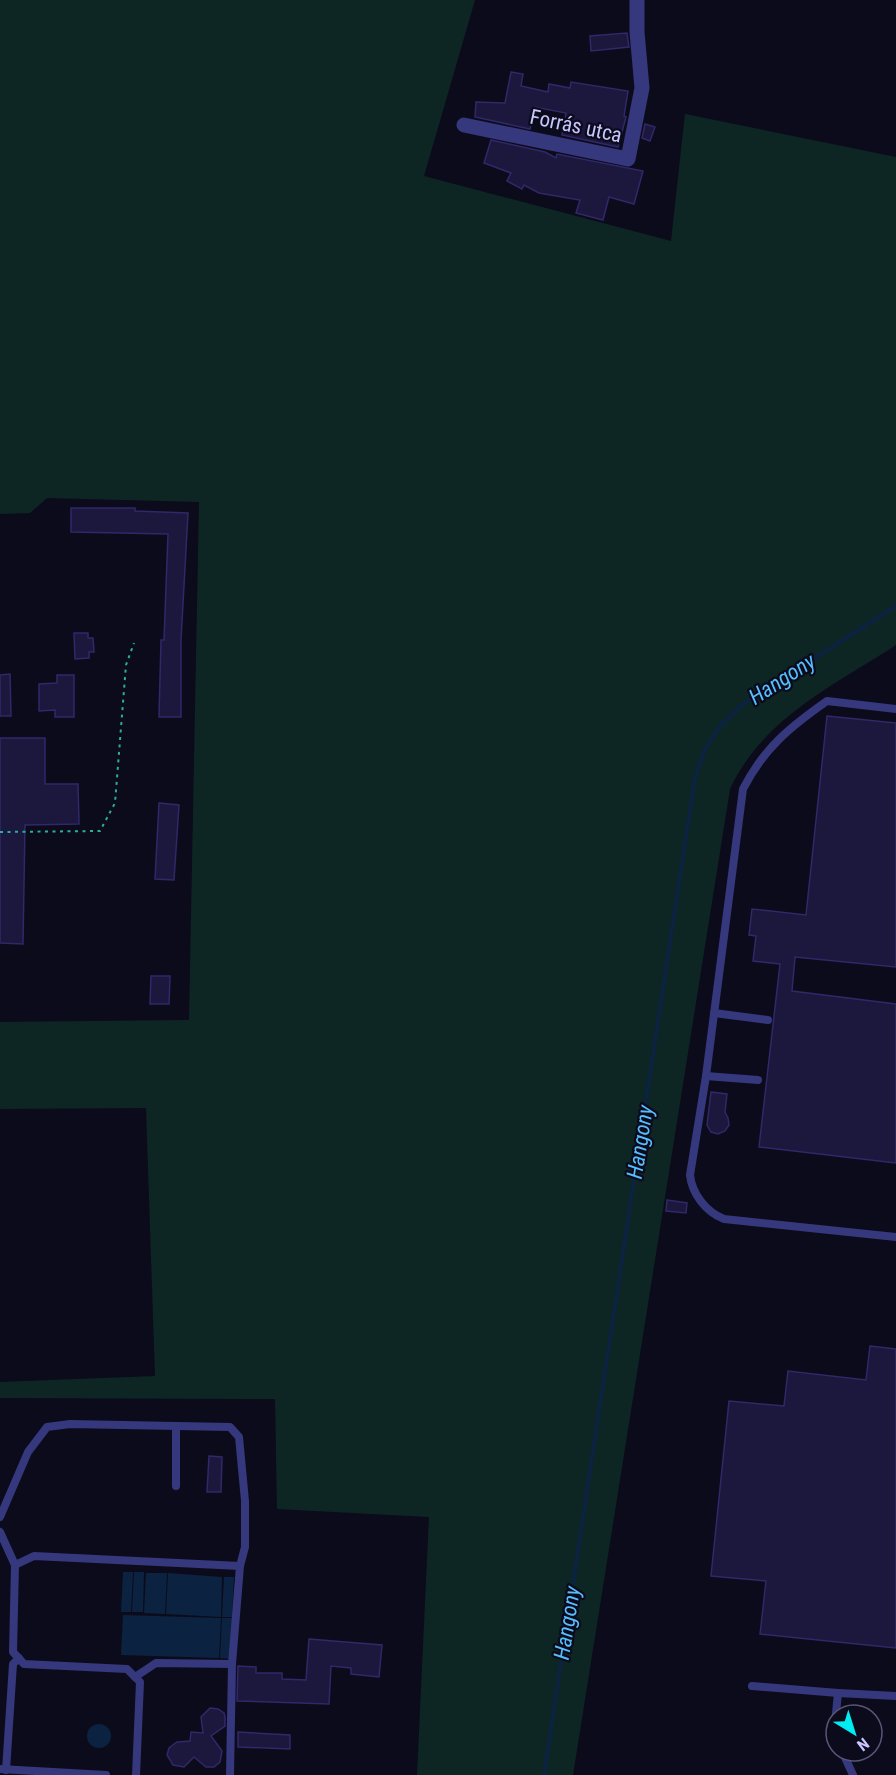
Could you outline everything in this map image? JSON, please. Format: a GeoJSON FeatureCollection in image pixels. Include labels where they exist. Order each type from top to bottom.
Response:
{"type":"FeatureCollection","features":[{"type":"Feature","properties":{"kind":"street","name":"Forrás utca"},"geometry":{"type":"LineString","coordinates":[[464,125],[634,160],[642,88],[636,32],[637,0]]}},
{"type":"Feature","properties":{"kind":"lane"},"geometry":{"type":"LineString","coordinates":[[896,709],[826,701],[778,739],[755,765],[743,789],[706,1076],[690,1175],[696,1194],[714,1214],[724,1219],[896,1238]]}},
{"type":"Feature","properties":{"kind":"lane"},"geometry":{"type":"LineString","coordinates":[[714,1014],[768,1020]]}},
{"type":"Feature","properties":{"kind":"lane"},"geometry":{"type":"LineString","coordinates":[[706,1076],[758,1080]]}},
{"type":"Feature","properties":{"kind":"lane"},"geometry":{"type":"LineString","coordinates":[[0,1517],[28,1452],[46,1428],[70,1424],[230,1427],[239,1437],[245,1501],[245,1547],[240,1566],[232,1664],[230,1775]]}},
{"type":"Feature","properties":{"kind":"lane"},"geometry":{"type":"LineString","coordinates":[[176,1426],[176,1486]]}},
{"type":"Feature","properties":{"kind":"lane"},"geometry":{"type":"LineString","coordinates":[[0,1532],[15,1565],[13,1652],[24,1664],[127,1669],[140,1682],[136,1775]]}},
{"type":"Feature","properties":{"kind":"lane"},"geometry":{"type":"LineString","coordinates":[[15,1565],[34,1556],[240,1566]]}},
{"type":"Feature","properties":{"kind":"lane"},"geometry":{"type":"LineString","coordinates":[[19,1658],[13,1664],[3,1770],[106,1775]]}},
{"type":"Feature","properties":{"kind":"lane"},"geometry":{"type":"LineString","coordinates":[[135,1677],[156,1663],[232,1664]]}},
{"type":"Feature","properties":{"kind":"lane"},"geometry":{"type":"LineString","coordinates":[[752,1686],[896,1696]]}},
{"type":"Feature","properties":{"kind":"lane"},"geometry":{"type":"LineString","coordinates":[[837,1703],[838,1693]]}},
{"type":"Feature","properties":{"kind":"path"},"geometry":{"type":"LineString","coordinates":[[0,832],[100,831],[115,803],[126,665],[134,644]]}},
{"type":"Feature","properties":{"kind":"green space"},"geometry":{"type":"Polygon","coordinates":[[[0,0],[475,0],[424,176],[671,241],[685,114],[896,157],[896,645],[824,690],[780,723],[744,764],[730,789],[573,1775],[417,1775],[429,1517],[277,1509],[275,1399],[0,1398],[0,1382],[155,1376],[146,1108],[0,1109],[0,1022],[189,1020],[199,502],[47,498],[30,513],[0,514],[0,0]]]}},
{"type":"Feature","properties":{"kind":"water"},"geometry":{"type":"Polygon","coordinates":[[[123,1572],[133,1572],[131,1612],[121,1612],[123,1572]]]}},
{"type":"Feature","properties":{"kind":"water"},"geometry":{"type":"Polygon","coordinates":[[[134,1572],[144,1572],[143,1612],[132,1612],[134,1572]]]}},
{"type":"Feature","properties":{"kind":"water"},"geometry":{"type":"Polygon","coordinates":[[[146,1573],[167,1573],[165,1614],[144,1613],[146,1573]]]}},
{"type":"Feature","properties":{"kind":"water"},"geometry":{"type":"Polygon","coordinates":[[[168,1573],[222,1577],[221,1617],[166,1614],[168,1573]]]}},
{"type":"Feature","properties":{"kind":"water"},"geometry":{"type":"Polygon","coordinates":[[[224,1577],[234,1577],[232,1617],[222,1617],[224,1577]]]}},
{"type":"Feature","properties":{"kind":"water"},"geometry":{"type":"Polygon","coordinates":[[[123,1615],[221,1618],[219,1658],[121,1655],[123,1615]]]}},
{"type":"Feature","properties":{"kind":"water"},"geometry":{"type":"Polygon","coordinates":[[[222,1618],[232,1618],[231,1659],[220,1658],[222,1618]]]}},
{"type":"Feature","properties":{"kind":"water"},"geometry":{"type":"Polygon","coordinates":[[[99,1724],[104,1725],[110,1731],[110,1741],[104,1747],[99,1748],[94,1747],[88,1741],[87,1736],[88,1731],[94,1725],[99,1724]]]}},
{"type":"Feature","properties":{"kind":"building"},"geometry":{"type":"Polygon","coordinates":[[[627,33],[629,47],[591,51],[590,36],[627,33]]]}},
{"type":"Feature","properties":{"kind":"building"},"geometry":{"type":"Polygon","coordinates":[[[511,72],[523,74],[521,86],[548,92],[549,84],[570,88],[571,82],[628,91],[624,116],[626,117],[618,147],[562,135],[566,113],[535,107],[530,129],[475,117],[476,102],[505,103],[511,72]]]}},
{"type":"Feature","properties":{"kind":"building"},"geometry":{"type":"Polygon","coordinates":[[[645,124],[655,127],[650,141],[642,138],[645,124]]]}},
{"type":"Feature","properties":{"kind":"building"},"geometry":{"type":"Polygon","coordinates":[[[491,140],[545,152],[556,158],[557,154],[643,171],[634,204],[609,197],[603,220],[576,213],[580,200],[539,193],[524,185],[522,189],[507,181],[511,173],[484,163],[491,140]]]}},
{"type":"Feature","properties":{"kind":"building"},"geometry":{"type":"Polygon","coordinates":[[[71,508],[135,508],[135,511],[188,513],[181,640],[181,717],[159,717],[168,534],[71,532],[71,508]]]}},
{"type":"Feature","properties":{"kind":"building"},"geometry":{"type":"Polygon","coordinates":[[[74,633],[88,633],[88,638],[93,638],[94,652],[89,652],[89,658],[75,659],[74,633]]]}},
{"type":"Feature","properties":{"kind":"building"},"geometry":{"type":"Polygon","coordinates":[[[10,674],[11,716],[0,716],[0,675],[10,674]]]}},
{"type":"Feature","properties":{"kind":"building"},"geometry":{"type":"Polygon","coordinates":[[[57,675],[74,675],[74,717],[55,717],[55,710],[39,711],[39,684],[57,683],[57,675]]]}},
{"type":"Feature","properties":{"kind":"building"},"geometry":{"type":"Polygon","coordinates":[[[827,716],[896,723],[896,967],[795,957],[792,991],[896,1004],[896,1163],[759,1147],[780,964],[753,961],[756,936],[749,935],[752,909],[806,915],[827,716]]]}},
{"type":"Feature","properties":{"kind":"building"},"geometry":{"type":"Polygon","coordinates":[[[0,738],[45,738],[45,784],[78,784],[79,824],[25,825],[23,944],[0,943],[0,738]]]}},
{"type":"Feature","properties":{"kind":"building"},"geometry":{"type":"Polygon","coordinates":[[[159,803],[179,805],[174,880],[155,879],[159,803]]]}},
{"type":"Feature","properties":{"kind":"building"},"geometry":{"type":"Polygon","coordinates":[[[151,976],[170,976],[169,1004],[150,1004],[151,976]]]}},
{"type":"Feature","properties":{"kind":"building"},"geometry":{"type":"Polygon","coordinates":[[[711,1092],[727,1094],[725,1112],[729,1125],[725,1131],[718,1134],[711,1132],[707,1125],[711,1092]]]}},
{"type":"Feature","properties":{"kind":"building"},"geometry":{"type":"Polygon","coordinates":[[[667,1200],[687,1203],[686,1213],[666,1211],[667,1200]]]}},
{"type":"Feature","properties":{"kind":"building"},"geometry":{"type":"Polygon","coordinates":[[[870,1346],[896,1349],[896,1648],[760,1634],[766,1581],[711,1576],[729,1401],[784,1406],[788,1371],[866,1380],[870,1346]]]}},
{"type":"Feature","properties":{"kind":"building"},"geometry":{"type":"Polygon","coordinates":[[[209,1456],[222,1457],[221,1492],[207,1492],[209,1456]]]}},
{"type":"Feature","properties":{"kind":"building"},"geometry":{"type":"Polygon","coordinates":[[[309,1639],[382,1645],[379,1677],[351,1674],[351,1668],[331,1666],[329,1704],[237,1701],[238,1666],[256,1667],[256,1673],[282,1673],[282,1679],[306,1680],[309,1639]]]}},
{"type":"Feature","properties":{"kind":"building"},"geometry":{"type":"Polygon","coordinates":[[[210,1708],[218,1709],[224,1713],[225,1717],[225,1726],[211,1736],[222,1751],[220,1762],[214,1767],[206,1767],[194,1757],[184,1767],[173,1765],[167,1755],[169,1748],[177,1742],[190,1741],[191,1732],[203,1733],[201,1717],[210,1708]]]}},
{"type":"Feature","properties":{"kind":"building"},"geometry":{"type":"Polygon","coordinates":[[[238,1732],[290,1735],[290,1749],[238,1747],[238,1732]]]}},
{"type":"Feature","properties":{"kind":"waterway","name":"Hangony"},"geometry":{"type":"LineString","coordinates":[[544,1775],[695,777],[705,749],[720,726],[743,704],[896,606]]}}]}
